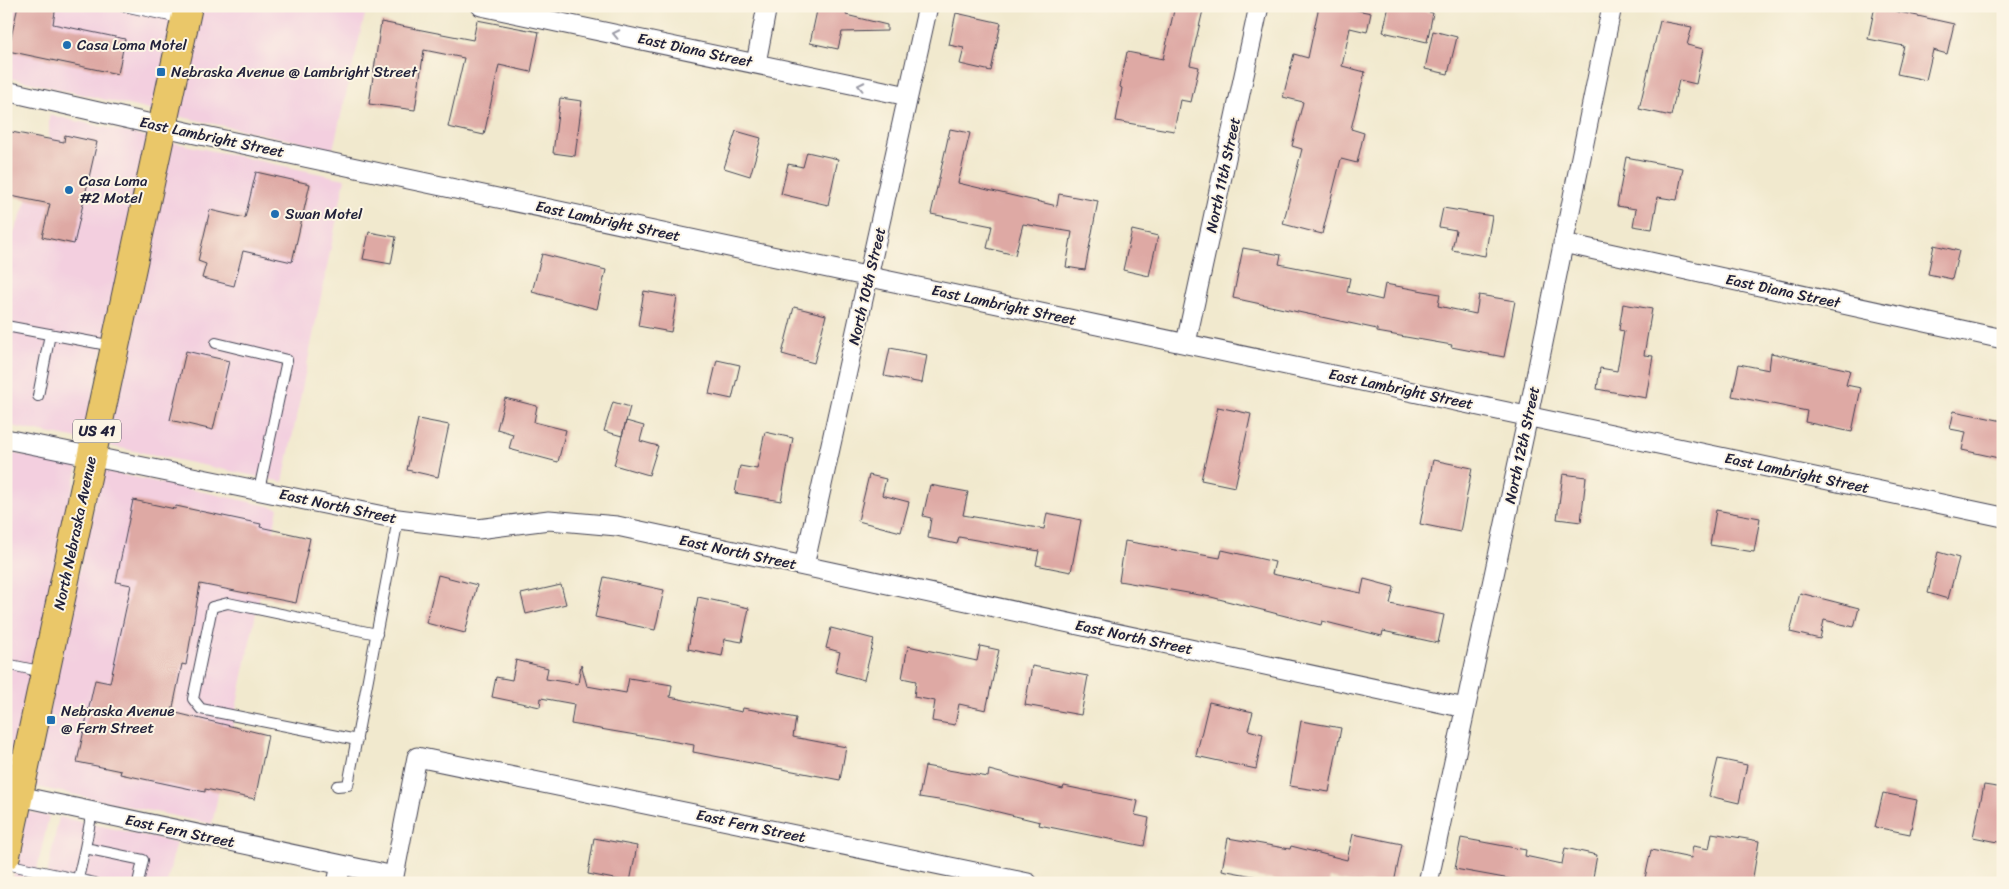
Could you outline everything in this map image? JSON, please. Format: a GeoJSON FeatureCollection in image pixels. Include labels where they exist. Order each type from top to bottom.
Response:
{"type":"FeatureCollection","features":[{"type":"Feature","properties":{"kind":"main road","name":"North Nebraska Avenue"},"geometry":{"type":"LineString","coordinates":[[6,855],[19,796],[16,759],[45,672],[187,13]]}},
{"type":"Feature","properties":{"kind":"street","name":"East Diana Street"},"geometry":{"type":"LineString","coordinates":[[481,6],[908,96]]}},
{"type":"Feature","properties":{"kind":"street"},"geometry":{"type":"LineString","coordinates":[[756,63],[767,6]]}},
{"type":"Feature","properties":{"kind":"street","name":"North 10th Street"},"geometry":{"type":"LineString","coordinates":[[804,566],[928,6]]}},
{"type":"Feature","properties":{"kind":"street","name":"North 11th Street"},"geometry":{"type":"LineString","coordinates":[[1186,343],[1259,6]]}},
{"type":"Feature","properties":{"kind":"street","name":"North 12th Street"},"geometry":{"type":"LineString","coordinates":[[1428,883],[1528,416],[1612,6]]}},
{"type":"Feature","properties":{"kind":"street","name":"East Lambright Street"},"geometry":{"type":"LineString","coordinates":[[6,91],[869,277],[2003,517]]}},
{"type":"Feature","properties":{"kind":"street","name":"East Diana Street"},"geometry":{"type":"LineString","coordinates":[[1563,243],[2003,339]]}},
{"type":"Feature","properties":{"kind":"street","name":"East North Street"},"geometry":{"type":"LineString","coordinates":[[6,439],[398,519],[478,529],[548,520],[617,526],[1465,708]]}},
{"type":"Feature","properties":{"kind":"street","name":"East Fern Street"},"geometry":{"type":"LineString","coordinates":[[19,796],[92,812],[339,874],[394,876],[417,757],[1028,883]]}},
{"type":"Feature","properties":{"kind":"lane"},"geometry":{"type":"LineString","coordinates":[[124,6],[187,13]]}},
{"type":"Feature","properties":{"kind":"lane"},"geometry":{"type":"LineString","coordinates":[[6,326],[115,346]]}},
{"type":"Feature","properties":{"kind":"lane"},"geometry":{"type":"LineString","coordinates":[[38,396],[50,334]]}},
{"type":"Feature","properties":{"kind":"lane"},"geometry":{"type":"LineString","coordinates":[[216,343],[287,360],[259,490]]}},
{"type":"Feature","properties":{"kind":"lane"},"geometry":{"type":"LineString","coordinates":[[337,786],[348,785],[398,519]]}},
{"type":"Feature","properties":{"kind":"lane"},"geometry":{"type":"LineString","coordinates":[[357,740],[201,709],[193,699],[212,607],[228,603],[377,634]]}},
{"type":"Feature","properties":{"kind":"lane"},"geometry":{"type":"LineString","coordinates":[[6,664],[45,672]]}},
{"type":"Feature","properties":{"kind":"lane"},"geometry":{"type":"LineString","coordinates":[[77,881],[92,812]]}},
{"type":"Feature","properties":{"kind":"lane"},"geometry":{"type":"LineString","coordinates":[[85,848],[142,860],[138,883]]}},
{"type":"Feature","properties":{"kind":"lane"},"geometry":{"type":"LineString","coordinates":[[6,864],[77,881],[95,883]]}},
{"type":"Feature","properties":{"kind":"shaded area"},"geometry":{"type":"Polygon","coordinates":[[[7,6],[176,6],[154,111],[6,77],[7,6]]]}},
{"type":"Feature","properties":{"kind":"shaded area"},"geometry":{"type":"Polygon","coordinates":[[[200,6],[367,6],[333,149],[177,116],[200,6]]]}},
{"type":"Feature","properties":{"kind":"shaded area"},"geometry":{"type":"Polygon","coordinates":[[[49,115],[148,137],[83,440],[6,425],[6,247],[18,223],[49,138],[49,115]]]}},
{"type":"Feature","properties":{"kind":"shaded area"},"geometry":{"type":"Polygon","coordinates":[[[171,142],[345,179],[283,482],[106,445],[171,142]]]}},
{"type":"Feature","properties":{"kind":"shaded area"},"geometry":{"type":"Polygon","coordinates":[[[6,452],[78,466],[6,799],[6,452]]]}},
{"type":"Feature","properties":{"kind":"shaded area"},"geometry":{"type":"Polygon","coordinates":[[[101,470],[278,508],[212,824],[33,786],[101,470]]]}},
{"type":"Feature","properties":{"kind":"shaded area"},"geometry":{"type":"Polygon","coordinates":[[[27,811],[49,816],[34,883],[12,883],[27,811]]]}},
{"type":"Feature","properties":{"kind":"shaded area"},"geometry":{"type":"Polygon","coordinates":[[[59,817],[176,842],[167,883],[45,883],[59,817]]]}},
{"type":"Feature","properties":{"kind":"building","name":"Casa Loma Motel"},"geometry":{"type":"Polygon","coordinates":[[[18,6],[56,6],[53,24],[125,39],[118,74],[8,51],[18,6]]]}},
{"type":"Feature","properties":{"kind":"building"},"geometry":{"type":"Polygon","coordinates":[[[818,6],[848,6],[846,15],[887,25],[887,31],[842,32],[838,49],[810,43],[818,6]]]}},
{"type":"Feature","properties":{"kind":"building"},"geometry":{"type":"Polygon","coordinates":[[[1175,6],[1204,6],[1190,65],[1199,67],[1191,102],[1180,100],[1174,131],[1116,121],[1127,52],[1163,59],[1175,6]]]}},
{"type":"Feature","properties":{"kind":"building"},"geometry":{"type":"Polygon","coordinates":[[[1319,6],[1338,6],[1371,13],[1367,32],[1350,28],[1342,66],[1365,72],[1351,129],[1364,133],[1357,163],[1341,159],[1322,234],[1283,224],[1302,149],[1292,146],[1303,102],[1283,97],[1294,54],[1308,58],[1319,6]]]}},
{"type":"Feature","properties":{"kind":"building"},"geometry":{"type":"Polygon","coordinates":[[[1389,6],[1402,6],[1433,13],[1427,42],[1383,32],[1389,6]]]}},
{"type":"Feature","properties":{"kind":"building"},"geometry":{"type":"Polygon","coordinates":[[[1875,6],[1896,6],[1895,11],[1954,24],[1947,54],[1933,50],[1926,80],[1897,74],[1904,46],[1868,39],[1875,6]]]}},
{"type":"Feature","properties":{"kind":"building"},"geometry":{"type":"Polygon","coordinates":[[[956,13],[1001,23],[991,71],[960,64],[964,48],[949,45],[956,13]]]}},
{"type":"Feature","properties":{"kind":"building"},"geometry":{"type":"Polygon","coordinates":[[[477,20],[539,32],[531,72],[499,65],[484,135],[448,127],[464,58],[424,50],[415,110],[369,104],[381,22],[473,40],[477,20]]]}},
{"type":"Feature","properties":{"kind":"building"},"geometry":{"type":"Polygon","coordinates":[[[1660,21],[1692,27],[1687,45],[1703,49],[1696,84],[1679,80],[1671,116],[1639,109],[1660,21]]]}},
{"type":"Feature","properties":{"kind":"building"},"geometry":{"type":"Polygon","coordinates":[[[1433,31],[1457,37],[1448,74],[1425,69],[1433,31]]]}},
{"type":"Feature","properties":{"kind":"building"},"geometry":{"type":"Polygon","coordinates":[[[560,98],[582,101],[575,156],[553,153],[560,98]]]}},
{"type":"Feature","properties":{"kind":"building"},"geometry":{"type":"Polygon","coordinates":[[[950,129],[970,133],[958,183],[1057,206],[1059,194],[1098,201],[1085,270],[1066,267],[1072,232],[1023,224],[1015,255],[987,248],[992,226],[931,214],[950,129]]]}},
{"type":"Feature","properties":{"kind":"building"},"geometry":{"type":"Polygon","coordinates":[[[6,131],[64,142],[65,135],[97,142],[74,244],[42,237],[50,204],[6,195],[6,131]]]}},
{"type":"Feature","properties":{"kind":"building"},"geometry":{"type":"Polygon","coordinates":[[[736,131],[761,138],[750,176],[724,168],[736,131]]]}},
{"type":"Feature","properties":{"kind":"building"},"geometry":{"type":"Polygon","coordinates":[[[807,152],[838,159],[828,205],[781,194],[788,164],[803,167],[807,152]]]}},
{"type":"Feature","properties":{"kind":"building"},"geometry":{"type":"Polygon","coordinates":[[[1626,157],[1683,168],[1677,200],[1658,197],[1652,229],[1633,226],[1636,209],[1617,206],[1626,157]]]}},
{"type":"Feature","properties":{"kind":"building","name":"Swan Motel"},"geometry":{"type":"Polygon","coordinates":[[[256,172],[310,184],[292,262],[243,251],[234,286],[202,278],[206,264],[198,261],[210,210],[245,218],[256,172]]]}},
{"type":"Feature","properties":{"kind":"building"},"geometry":{"type":"Polygon","coordinates":[[[1443,208],[1492,216],[1485,256],[1452,250],[1456,230],[1439,227],[1443,208]]]}},
{"type":"Feature","properties":{"kind":"building"},"geometry":{"type":"Polygon","coordinates":[[[1132,230],[1158,236],[1149,276],[1123,270],[1132,230]]]}},
{"type":"Feature","properties":{"kind":"building"},"geometry":{"type":"Polygon","coordinates":[[[369,232],[396,237],[391,264],[363,259],[369,232]]]}},
{"type":"Feature","properties":{"kind":"building"},"geometry":{"type":"Polygon","coordinates":[[[1934,245],[1959,251],[1952,279],[1928,274],[1934,245]]]}},
{"type":"Feature","properties":{"kind":"building"},"geometry":{"type":"Polygon","coordinates":[[[1243,248],[1281,255],[1279,264],[1350,278],[1347,292],[1382,300],[1385,284],[1440,294],[1438,306],[1476,314],[1479,295],[1515,301],[1504,357],[1451,347],[1452,345],[1377,332],[1377,329],[1233,298],[1243,248]]]}},
{"type":"Feature","properties":{"kind":"building"},"geometry":{"type":"Polygon","coordinates":[[[542,254],[606,270],[597,309],[532,292],[542,254]]]}},
{"type":"Feature","properties":{"kind":"building"},"geometry":{"type":"Polygon","coordinates":[[[644,291],[677,297],[671,332],[638,326],[644,291]]]}},
{"type":"Feature","properties":{"kind":"building"},"geometry":{"type":"Polygon","coordinates":[[[1623,304],[1652,309],[1644,355],[1653,356],[1646,398],[1597,389],[1600,368],[1617,371],[1624,331],[1619,330],[1623,304]]]}},
{"type":"Feature","properties":{"kind":"building"},"geometry":{"type":"Polygon","coordinates":[[[794,307],[826,315],[814,363],[782,354],[794,307]]]}},
{"type":"Feature","properties":{"kind":"building"},"geometry":{"type":"Polygon","coordinates":[[[890,348],[927,355],[922,383],[884,376],[890,348]]]}},
{"type":"Feature","properties":{"kind":"building"},"geometry":{"type":"Polygon","coordinates":[[[186,351],[229,361],[213,430],[170,420],[186,351]]]}},
{"type":"Feature","properties":{"kind":"building"},"geometry":{"type":"Polygon","coordinates":[[[1771,353],[1850,370],[1846,385],[1861,388],[1852,432],[1805,422],[1807,411],[1732,396],[1739,364],[1769,370],[1771,353]]]}},
{"type":"Feature","properties":{"kind":"building"},"geometry":{"type":"Polygon","coordinates":[[[717,360],[740,365],[732,399],[709,394],[717,360]]]}},
{"type":"Feature","properties":{"kind":"building"},"geometry":{"type":"Polygon","coordinates":[[[505,398],[537,406],[534,422],[566,430],[558,462],[509,449],[513,434],[497,429],[505,398]]]}},
{"type":"Feature","properties":{"kind":"building"},"geometry":{"type":"Polygon","coordinates":[[[613,402],[630,407],[622,436],[604,431],[613,402]]]}},
{"type":"Feature","properties":{"kind":"building"},"geometry":{"type":"Polygon","coordinates":[[[1218,407],[1251,414],[1235,487],[1201,480],[1218,407]]]}},
{"type":"Feature","properties":{"kind":"building"},"geometry":{"type":"Polygon","coordinates":[[[1954,411],[2003,421],[2003,459],[1962,450],[1966,432],[1950,429],[1954,411]]]}},
{"type":"Feature","properties":{"kind":"building"},"geometry":{"type":"Polygon","coordinates":[[[418,419],[449,425],[438,477],[407,470],[418,419]]]}},
{"type":"Feature","properties":{"kind":"building"},"geometry":{"type":"Polygon","coordinates":[[[626,421],[644,426],[640,441],[658,446],[649,475],[614,465],[626,421]]]}},
{"type":"Feature","properties":{"kind":"building"},"geometry":{"type":"Polygon","coordinates":[[[765,432],[793,438],[781,501],[735,493],[740,466],[757,469],[765,432]]]}},
{"type":"Feature","properties":{"kind":"building"},"geometry":{"type":"Polygon","coordinates":[[[1433,460],[1472,468],[1460,532],[1420,524],[1433,460]]]}},
{"type":"Feature","properties":{"kind":"building"},"geometry":{"type":"Polygon","coordinates":[[[1563,474],[1586,477],[1581,522],[1557,519],[1563,474]]]}},
{"type":"Feature","properties":{"kind":"building"},"geometry":{"type":"Polygon","coordinates":[[[869,475],[886,479],[882,495],[909,502],[901,532],[858,521],[869,475]]]}},
{"type":"Feature","properties":{"kind":"building"},"geometry":{"type":"Polygon","coordinates":[[[930,485],[968,492],[963,515],[1044,529],[1047,513],[1081,520],[1071,572],[1036,565],[1039,551],[959,537],[957,544],[928,538],[931,518],[923,516],[930,485]]]}},
{"type":"Feature","properties":{"kind":"building"},"geometry":{"type":"Polygon","coordinates":[[[133,500],[175,509],[176,506],[261,524],[260,527],[310,538],[296,603],[200,584],[186,665],[182,664],[172,712],[268,735],[255,799],[205,789],[205,792],[120,774],[121,771],[77,762],[95,680],[110,683],[131,585],[116,582],[133,500]]]}},
{"type":"Feature","properties":{"kind":"building"},"geometry":{"type":"Polygon","coordinates":[[[1716,510],[1760,518],[1754,552],[1710,545],[1716,510]]]}},
{"type":"Feature","properties":{"kind":"building"},"geometry":{"type":"Polygon","coordinates":[[[1125,541],[1220,558],[1222,550],[1275,562],[1272,574],[1361,593],[1364,579],[1394,587],[1390,604],[1444,615],[1438,643],[1383,631],[1382,636],[1322,621],[1321,625],[1211,597],[1119,581],[1125,541]]]}},
{"type":"Feature","properties":{"kind":"building"},"geometry":{"type":"Polygon","coordinates":[[[1938,552],[1959,558],[1948,599],[1928,593],[1938,552]]]}},
{"type":"Feature","properties":{"kind":"building"},"geometry":{"type":"Polygon","coordinates":[[[438,575],[477,585],[465,633],[426,623],[438,575]]]}},
{"type":"Feature","properties":{"kind":"building"},"geometry":{"type":"Polygon","coordinates":[[[604,577],[664,590],[655,630],[595,617],[604,577]]]}},
{"type":"Feature","properties":{"kind":"building"},"geometry":{"type":"Polygon","coordinates":[[[561,585],[566,604],[526,614],[521,594],[561,585]]]}},
{"type":"Feature","properties":{"kind":"building"},"geometry":{"type":"Polygon","coordinates":[[[1800,593],[1859,608],[1854,627],[1824,620],[1820,639],[1790,632],[1800,593]]]}},
{"type":"Feature","properties":{"kind":"building"},"geometry":{"type":"Polygon","coordinates":[[[698,597],[749,608],[742,642],[725,639],[722,656],[688,649],[698,597]]]}},
{"type":"Feature","properties":{"kind":"building"},"geometry":{"type":"Polygon","coordinates":[[[831,628],[874,639],[864,680],[835,672],[840,652],[826,648],[831,628]]]}},
{"type":"Feature","properties":{"kind":"building"},"geometry":{"type":"Polygon","coordinates":[[[908,646],[977,661],[980,646],[999,650],[986,710],[959,704],[955,725],[932,721],[935,701],[914,697],[916,681],[902,678],[908,646]]]}},
{"type":"Feature","properties":{"kind":"building"},"geometry":{"type":"Polygon","coordinates":[[[516,660],[548,668],[546,679],[578,684],[581,664],[587,686],[626,693],[629,678],[672,685],[670,697],[742,712],[743,708],[796,718],[793,737],[846,747],[840,780],[693,752],[694,745],[571,724],[574,704],[541,698],[540,707],[492,697],[496,677],[512,680],[516,660]]]}},
{"type":"Feature","properties":{"kind":"building"},"geometry":{"type":"Polygon","coordinates":[[[1032,666],[1088,676],[1081,715],[1025,705],[1032,666]]]}},
{"type":"Feature","properties":{"kind":"building"},"geometry":{"type":"Polygon","coordinates":[[[1209,702],[1253,712],[1248,730],[1263,734],[1256,769],[1196,756],[1209,702]]]}},
{"type":"Feature","properties":{"kind":"building"},"geometry":{"type":"Polygon","coordinates":[[[1301,721],[1341,728],[1329,792],[1290,786],[1301,721]]]}},
{"type":"Feature","properties":{"kind":"building"},"geometry":{"type":"Polygon","coordinates":[[[1718,759],[1747,765],[1739,803],[1709,796],[1718,759]]]}},
{"type":"Feature","properties":{"kind":"building"},"geometry":{"type":"Polygon","coordinates":[[[925,766],[988,777],[989,770],[1063,789],[1064,786],[1138,801],[1135,815],[1149,818],[1144,846],[1039,825],[1040,822],[965,804],[919,797],[925,766]]]}},
{"type":"Feature","properties":{"kind":"building"},"geometry":{"type":"Polygon","coordinates":[[[1984,785],[2003,788],[2003,843],[1973,837],[1984,785]]]}},
{"type":"Feature","properties":{"kind":"building"},"geometry":{"type":"Polygon","coordinates":[[[1883,793],[1917,800],[1910,834],[1875,827],[1883,793]]]}},
{"type":"Feature","properties":{"kind":"building"},"geometry":{"type":"Polygon","coordinates":[[[1712,833],[1759,841],[1752,883],[1644,883],[1651,850],[1691,858],[1693,846],[1709,849],[1712,833]]]}},
{"type":"Feature","properties":{"kind":"building"},"geometry":{"type":"Polygon","coordinates":[[[1353,834],[1402,844],[1394,883],[1352,883],[1330,878],[1329,883],[1289,883],[1222,870],[1228,838],[1290,849],[1291,846],[1347,860],[1353,834]]]}},
{"type":"Feature","properties":{"kind":"building"},"geometry":{"type":"Polygon","coordinates":[[[594,838],[637,846],[630,882],[588,874],[594,838]]]}},
{"type":"Feature","properties":{"kind":"building"},"geometry":{"type":"Polygon","coordinates":[[[1461,838],[1526,850],[1525,856],[1562,864],[1565,848],[1597,855],[1592,883],[1532,883],[1455,869],[1461,838]]]}},
{"type":"Feature","properties":{"kind":"place","name":"Casa Loma Motel"},"geometry":{"type":"Point","coordinates":[67,45]}},
{"type":"Feature","properties":{"kind":"place","name":"Nebraska Avenue @ Lambright Street"},"geometry":{"type":"Point","coordinates":[161,72]}},
{"type":"Feature","properties":{"kind":"place","name":"Casa Loma #2 Motel"},"geometry":{"type":"Point","coordinates":[69,190]}},
{"type":"Feature","properties":{"kind":"place","name":"Swan Motel"},"geometry":{"type":"Point","coordinates":[275,214]}},
{"type":"Feature","properties":{"kind":"place","name":"Nebraska Avenue @ Fern Street"},"geometry":{"type":"Point","coordinates":[51,720]}}]}
